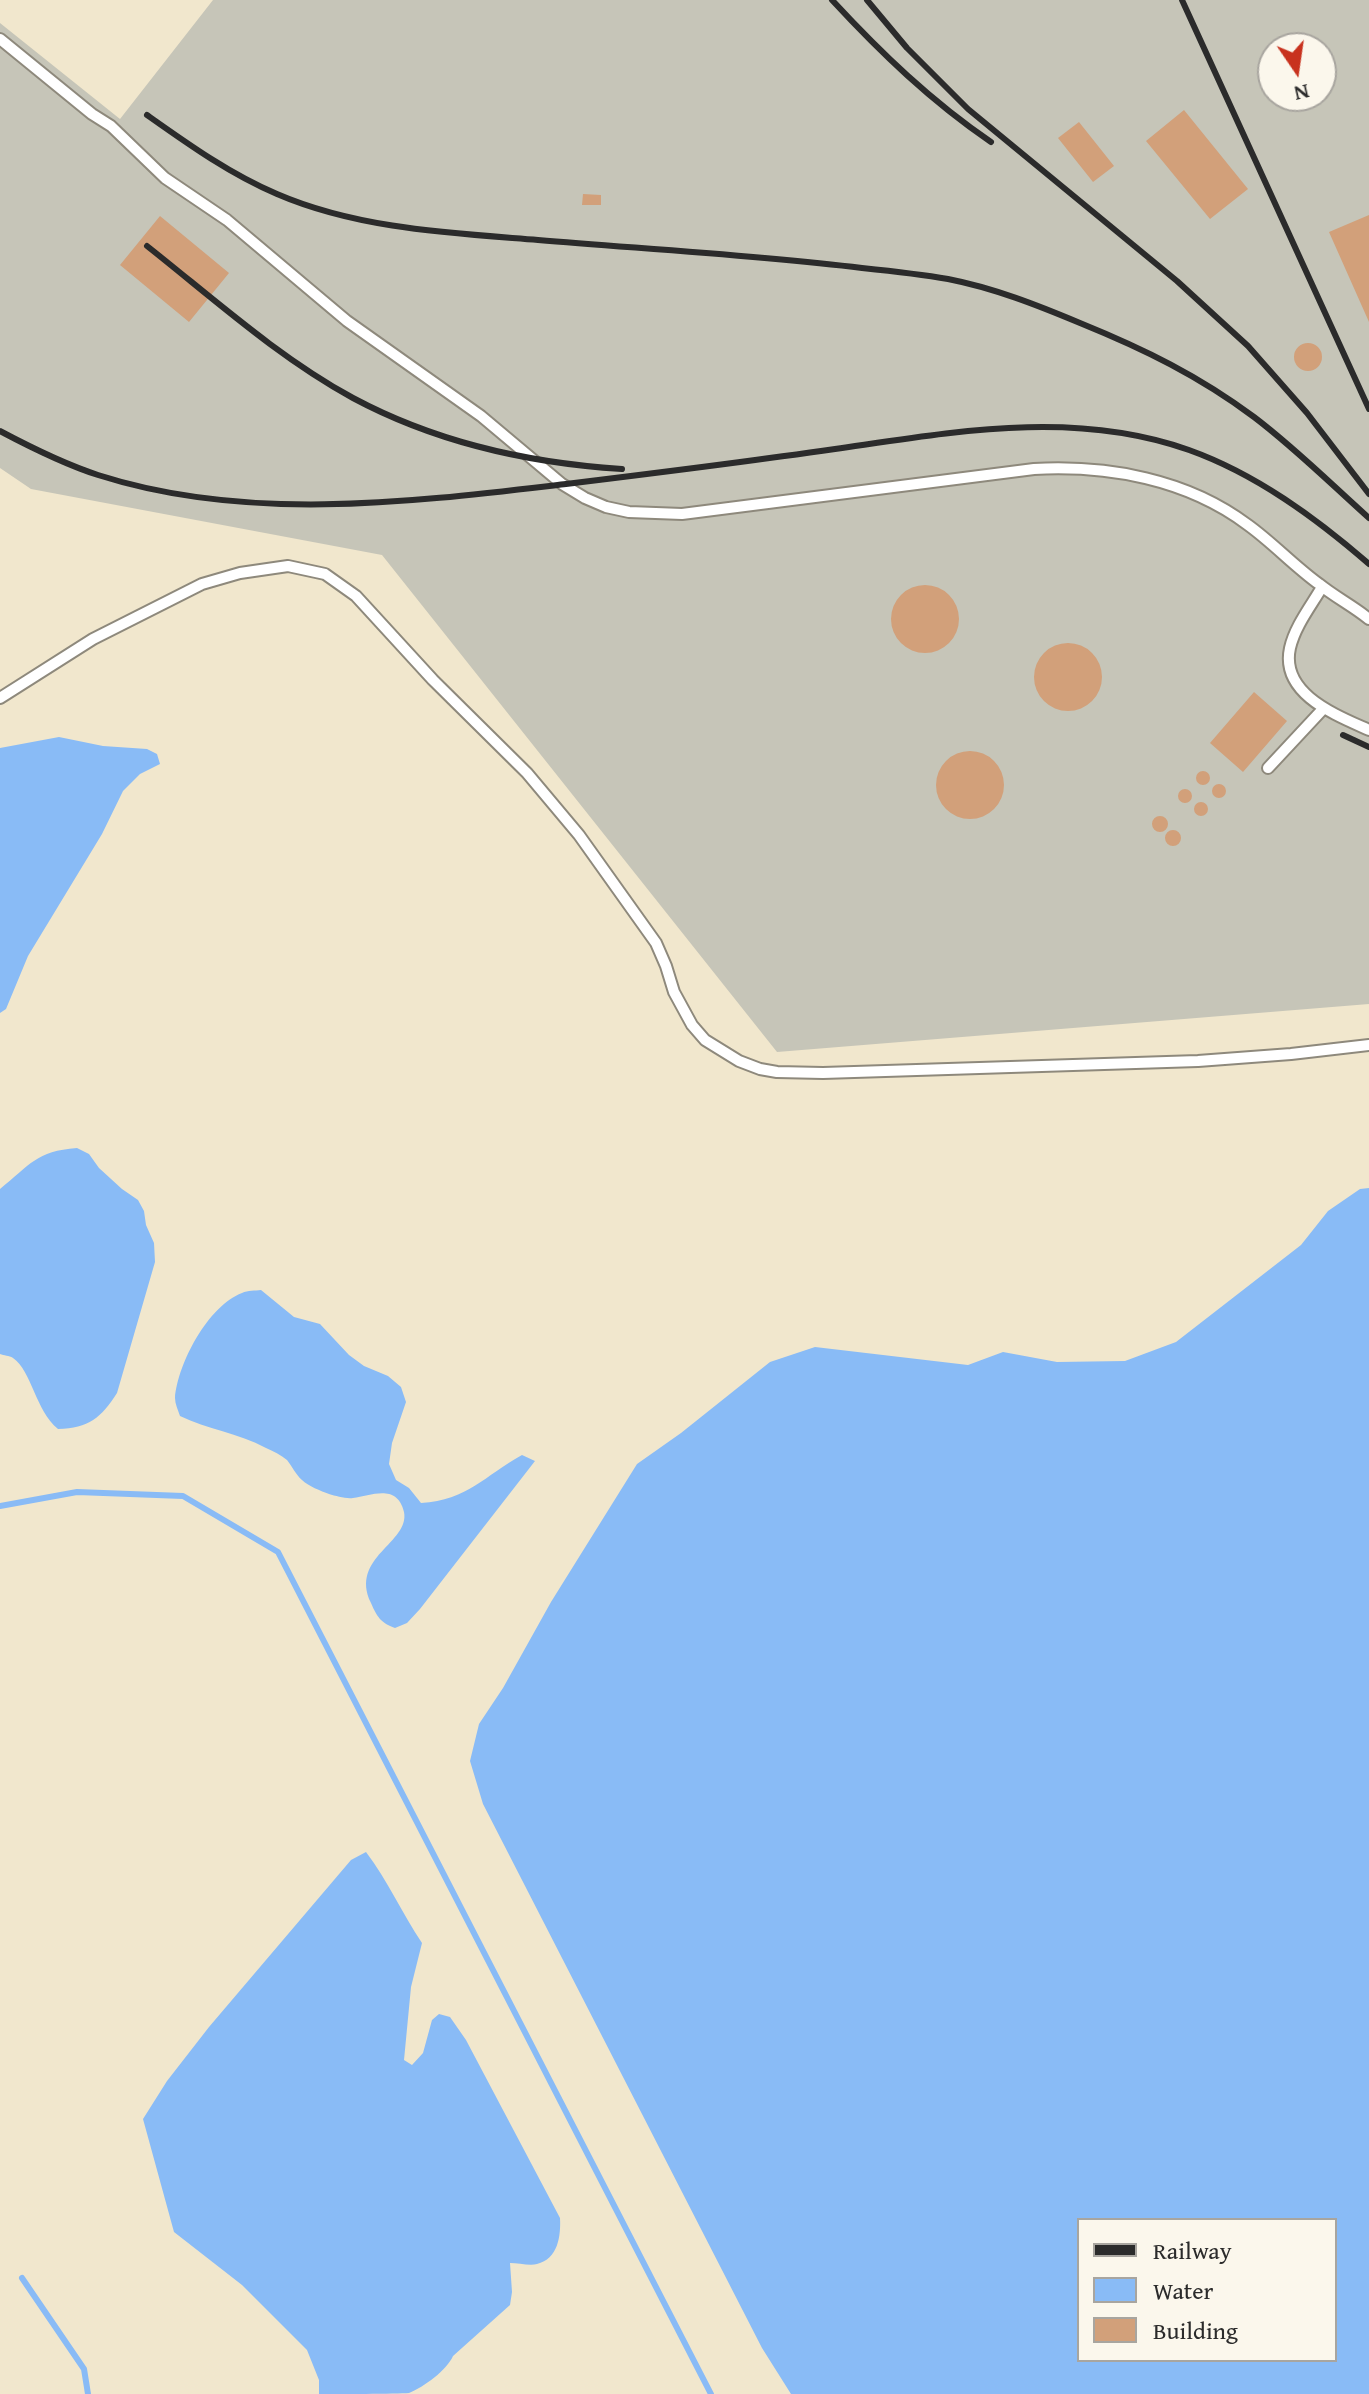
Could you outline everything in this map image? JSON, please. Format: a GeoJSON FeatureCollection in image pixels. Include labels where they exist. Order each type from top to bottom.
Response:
{"type":"FeatureCollection","features":[{"type":"Feature","properties":{"kind":"lane"},"geometry":{"type":"LineString","coordinates":[[0,39],[111,126],[165,178],[227,220],[347,321],[481,416],[546,472],[585,498],[606,507],[629,512],[682,514],[1034,469],[1070,467],[1129,473],[1221,507],[1250,526],[1322,587],[1369,619]]}},
{"type":"Feature","properties":{"kind":"lane"},"geometry":{"type":"LineString","coordinates":[[0,698],[93,639],[202,584],[240,573],[288,566],[325,574],[356,596],[433,680],[527,773],[579,835],[649,932],[666,966],[674,992],[692,1025],[705,1040],[739,1061],[777,1072],[823,1073],[1198,1061],[1369,1045]]}},
{"type":"Feature","properties":{"kind":"lane"},"geometry":{"type":"LineString","coordinates":[[1322,587],[1290,650],[1294,678],[1323,709],[1369,730]]}},
{"type":"Feature","properties":{"kind":"lane"},"geometry":{"type":"LineString","coordinates":[[1268,768],[1323,709]]}},
{"type":"Feature","properties":{"kind":"shaded area"},"geometry":{"type":"Polygon","coordinates":[[[213,0],[1369,0],[1369,1004],[777,1052],[382,555],[31,489],[0,468],[0,23],[120,119],[213,0]]]}},
{"type":"Feature","properties":{"kind":"water"},"geometry":{"type":"Polygon","coordinates":[[[59,737],[103,746],[147,749],[157,754],[160,764],[140,774],[123,791],[102,834],[28,956],[6,1009],[0,1013],[0,748],[59,737]]]}},
{"type":"Feature","properties":{"kind":"water"},"geometry":{"type":"Polygon","coordinates":[[[77,1148],[89,1154],[99,1168],[138,1200],[154,1243],[155,1262],[117,1393],[93,1420],[58,1429],[44,1412],[19,1364],[11,1357],[0,1354],[0,1189],[43,1156],[77,1148]]]}},
{"type":"Feature","properties":{"kind":"water"},"geometry":{"type":"Polygon","coordinates":[[[1369,1188],[1369,2394],[791,2394],[762,2348],[483,1804],[470,1761],[479,1724],[637,1464],[770,1362],[815,1347],[968,1365],[1003,1352],[1057,1362],[1125,1361],[1176,1342],[1301,1245],[1328,1211],[1360,1189],[1369,1188]]]}},
{"type":"Feature","properties":{"kind":"water"},"geometry":{"type":"Polygon","coordinates":[[[261,1290],[294,1317],[320,1324],[349,1355],[364,1366],[388,1376],[401,1387],[406,1402],[392,1443],[389,1464],[396,1480],[409,1488],[421,1503],[464,1492],[522,1455],[535,1461],[407,1623],[395,1628],[383,1622],[373,1608],[366,1587],[373,1562],[403,1523],[404,1512],[396,1497],[383,1493],[350,1498],[329,1494],[305,1482],[287,1460],[274,1452],[245,1438],[180,1416],[175,1400],[177,1384],[197,1337],[229,1300],[244,1292],[261,1290]]]}},
{"type":"Feature","properties":{"kind":"water"},"geometry":{"type":"Polygon","coordinates":[[[366,1852],[422,1943],[411,1987],[404,2060],[412,2065],[423,2053],[432,2020],[439,2014],[450,2017],[466,2040],[560,2218],[560,2232],[554,2252],[544,2261],[534,2265],[510,2263],[510,2305],[428,2382],[409,2393],[319,2394],[319,2380],[307,2350],[242,2285],[174,2232],[143,2119],[167,2081],[209,2027],[351,1860],[366,1852]]]}},
{"type":"Feature","properties":{"kind":"building"},"geometry":{"type":"Polygon","coordinates":[[[1184,110],[1248,189],[1210,219],[1146,141],[1184,110]]]}},
{"type":"Feature","properties":{"kind":"building"},"geometry":{"type":"Polygon","coordinates":[[[1079,122],[1114,166],[1093,182],[1058,138],[1079,122]]]}},
{"type":"Feature","properties":{"kind":"building"},"geometry":{"type":"Polygon","coordinates":[[[583,194],[601,195],[601,205],[582,205],[583,194]]]}},
{"type":"Feature","properties":{"kind":"building"},"geometry":{"type":"Polygon","coordinates":[[[1369,215],[1369,322],[1329,232],[1369,215]]]}},
{"type":"Feature","properties":{"kind":"building"},"geometry":{"type":"Polygon","coordinates":[[[160,216],[229,273],[189,322],[120,265],[160,216]]]}},
{"type":"Feature","properties":{"kind":"building"},"geometry":{"type":"Polygon","coordinates":[[[1308,343],[1318,347],[1322,357],[1318,367],[1308,371],[1298,367],[1294,357],[1298,347],[1308,343]]]}},
{"type":"Feature","properties":{"kind":"building"},"geometry":{"type":"Polygon","coordinates":[[[925,585],[949,595],[959,619],[949,643],[925,653],[901,643],[891,619],[901,595],[925,585]]]}},
{"type":"Feature","properties":{"kind":"building"},"geometry":{"type":"Polygon","coordinates":[[[1068,643],[1092,653],[1102,677],[1092,701],[1068,711],[1044,701],[1034,677],[1044,653],[1068,643]]]}},
{"type":"Feature","properties":{"kind":"building"},"geometry":{"type":"Polygon","coordinates":[[[1254,692],[1287,721],[1243,772],[1210,743],[1254,692]]]}},
{"type":"Feature","properties":{"kind":"building"},"geometry":{"type":"Polygon","coordinates":[[[970,751],[994,761],[1004,785],[994,809],[970,819],[946,809],[936,785],[946,761],[970,751]]]}},
{"type":"Feature","properties":{"kind":"building"},"geometry":{"type":"Polygon","coordinates":[[[1203,771],[1210,778],[1203,785],[1196,778],[1203,771]]]}},
{"type":"Feature","properties":{"kind":"building"},"geometry":{"type":"Polygon","coordinates":[[[1219,784],[1226,791],[1219,798],[1212,791],[1219,784]]]}},
{"type":"Feature","properties":{"kind":"building"},"geometry":{"type":"Polygon","coordinates":[[[1185,789],[1192,796],[1185,803],[1178,796],[1185,789]]]}},
{"type":"Feature","properties":{"kind":"building"},"geometry":{"type":"Polygon","coordinates":[[[1201,802],[1208,809],[1201,816],[1194,809],[1201,802]]]}},
{"type":"Feature","properties":{"kind":"building"},"geometry":{"type":"Polygon","coordinates":[[[1157,816],[1163,816],[1168,824],[1166,830],[1157,832],[1152,827],[1152,821],[1157,816]]]}},
{"type":"Feature","properties":{"kind":"building"},"geometry":{"type":"Polygon","coordinates":[[[1170,830],[1176,830],[1181,838],[1179,844],[1170,846],[1165,841],[1165,835],[1170,830]]]}},
{"type":"Feature","properties":{"kind":"waterway"},"geometry":{"type":"LineString","coordinates":[[0,1506],[77,1492],[183,1496],[278,1552],[711,2394]]}},
{"type":"Feature","properties":{"kind":"waterway"},"geometry":{"type":"LineString","coordinates":[[22,2278],[84,2369],[88,2394]]}},
{"type":"Feature","properties":{"kind":"railway"},"geometry":{"type":"LineString","coordinates":[[832,0],[907,76],[991,142]]}},
{"type":"Feature","properties":{"kind":"railway"},"geometry":{"type":"LineString","coordinates":[[867,0],[907,48],[968,109],[1177,281],[1248,346],[1307,413],[1369,494]]}},
{"type":"Feature","properties":{"kind":"railway"},"geometry":{"type":"LineString","coordinates":[[1182,0],[1369,409]]}},
{"type":"Feature","properties":{"kind":"railway"},"geometry":{"type":"LineString","coordinates":[[147,115],[210,158],[260,186],[308,206],[372,222],[472,235],[884,270],[948,279],[999,292],[1126,343],[1213,389],[1269,429],[1369,518]]}},
{"type":"Feature","properties":{"kind":"railway"},"geometry":{"type":"LineString","coordinates":[[147,246],[299,364],[325,382],[385,414],[450,439],[518,456],[622,469]]}},
{"type":"Feature","properties":{"kind":"railway"},"geometry":{"type":"LineString","coordinates":[[0,431],[85,471],[155,490],[271,504],[330,504],[508,491],[968,431],[1057,427],[1101,430],[1145,437],[1189,450],[1238,471],[1306,514],[1369,564]]}},
{"type":"Feature","properties":{"kind":"railway"},"geometry":{"type":"LineString","coordinates":[[1343,735],[1369,747]]}}]}
